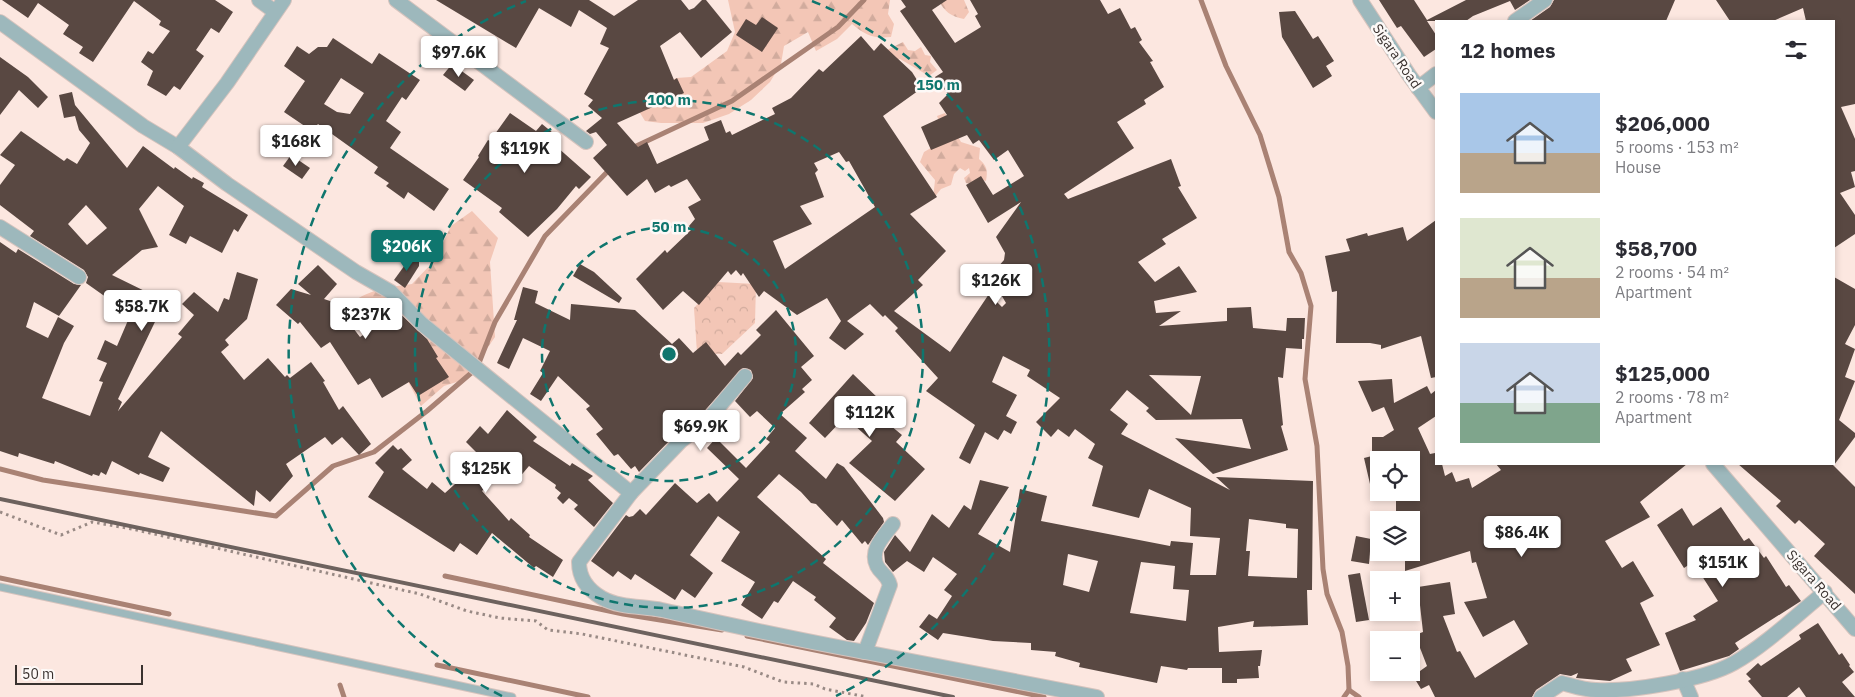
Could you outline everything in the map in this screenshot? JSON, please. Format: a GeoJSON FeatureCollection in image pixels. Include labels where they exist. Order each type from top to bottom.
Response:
{"type":"FeatureCollection","features":[{"type":"Feature","properties":{"kind":"street"},"geometry":{"type":"LineString","coordinates":[[258,0],[274,11]]}},
{"type":"Feature","properties":{"kind":"street"},"geometry":{"type":"LineString","coordinates":[[178,147],[227,83],[274,11],[284,0]]}},
{"type":"Feature","properties":{"kind":"street"},"geometry":{"type":"LineString","coordinates":[[396,0],[586,142]]}},
{"type":"Feature","properties":{"kind":"street","name":"Sigara Road"},"geometry":{"type":"LineString","coordinates":[[1360,0],[1435,111]]}},
{"type":"Feature","properties":{"kind":"street"},"geometry":{"type":"LineString","coordinates":[[1516,20],[1545,0]]}},
{"type":"Feature","properties":{"kind":"street"},"geometry":{"type":"LineString","coordinates":[[0,22],[143,126],[178,147],[228,184],[356,272],[391,292],[422,324],[631,493]]}},
{"type":"Feature","properties":{"kind":"street"},"geometry":{"type":"LineString","coordinates":[[1418,88],[1435,75]]}},
{"type":"Feature","properties":{"kind":"street"},"geometry":{"type":"LineString","coordinates":[[0,227],[79,277]]}},
{"type":"Feature","properties":{"kind":"street"},"geometry":{"type":"LineString","coordinates":[[745,376],[706,422],[681,441],[631,493],[579,562],[579,572],[586,585],[602,598],[618,604],[660,610],[757,631],[1097,697]]}},
{"type":"Feature","properties":{"kind":"street","name":"Sigara Road"},"geometry":{"type":"LineString","coordinates":[[1714,465],[1753,513],[1826,592],[1855,629]]}},
{"type":"Feature","properties":{"kind":"street"},"geometry":{"type":"LineString","coordinates":[[865,652],[890,585],[887,576],[878,568],[875,560],[876,547],[893,524]]}},
{"type":"Feature","properties":{"kind":"street"},"geometry":{"type":"LineString","coordinates":[[1541,697],[1562,683],[1605,690],[1643,688],[1683,679],[1734,663],[1826,592]]}},
{"type":"Feature","properties":{"kind":"street"},"geometry":{"type":"LineString","coordinates":[[1683,679],[1691,697]]}},
{"type":"Feature","properties":{"kind":"lane"},"geometry":{"type":"LineString","coordinates":[[0,586],[512,697]]}},
{"type":"Feature","properties":{"kind":"path"},"geometry":{"type":"LineString","coordinates":[[0,512],[60,536],[92,522],[132,529],[420,594],[467,611],[500,618],[536,622],[548,630],[582,634],[744,667],[782,682],[814,684],[825,689],[867,697]]}},
{"type":"Feature","properties":{"kind":"green space"},"geometry":{"type":"Polygon","coordinates":[[[728,0],[890,0],[888,14],[894,24],[891,37],[880,37],[861,31],[852,24],[837,39],[816,51],[808,32],[784,46],[781,64],[770,82],[751,100],[729,114],[703,123],[645,121],[637,108],[676,78],[691,77],[727,51],[735,32],[728,0]]]}},
{"type":"Feature","properties":{"kind":"green space"},"geometry":{"type":"Polygon","coordinates":[[[939,0],[964,0],[969,12],[964,19],[956,17],[948,13],[939,0]]]}},
{"type":"Feature","properties":{"kind":"green space"},"geometry":{"type":"Polygon","coordinates":[[[903,42],[908,50],[915,51],[921,47],[925,55],[931,56],[930,62],[937,70],[929,76],[900,59],[889,63],[883,52],[903,42]]]}},
{"type":"Feature","properties":{"kind":"green space"},"geometry":{"type":"Polygon","coordinates":[[[945,113],[961,142],[980,148],[979,159],[986,168],[987,177],[986,181],[977,179],[970,184],[966,183],[964,178],[970,173],[969,168],[965,171],[960,168],[954,174],[951,185],[941,189],[933,199],[935,180],[920,162],[924,152],[936,145],[942,129],[937,116],[945,113]]]}},
{"type":"Feature","properties":{"kind":"green space"},"geometry":{"type":"Polygon","coordinates":[[[472,211],[498,238],[490,262],[495,337],[466,379],[444,386],[421,406],[404,374],[401,355],[429,337],[402,309],[363,331],[347,317],[354,302],[366,294],[381,289],[412,284],[434,261],[451,226],[472,211]]]}},
{"type":"Feature","properties":{"kind":"green space"},"geometry":{"type":"Polygon","coordinates":[[[718,282],[756,284],[755,323],[722,354],[697,353],[694,308],[718,282]]]}},
{"type":"Feature","properties":{"kind":"building"},"geometry":{"type":"Polygon","coordinates":[[[2,0],[215,0],[233,12],[219,33],[211,28],[196,50],[204,56],[180,90],[174,86],[166,96],[147,85],[153,71],[141,62],[148,51],[153,54],[170,31],[159,25],[161,21],[134,1],[93,62],[79,53],[83,47],[63,34],[69,25],[38,3],[28,18],[2,0]]]}},
{"type":"Feature","properties":{"kind":"building"},"geometry":{"type":"Polygon","coordinates":[[[436,0],[589,0],[614,16],[638,0],[681,0],[689,10],[702,0],[706,0],[732,32],[701,58],[680,32],[660,46],[674,80],[677,78],[684,93],[617,123],[638,147],[647,142],[657,164],[709,140],[704,127],[721,120],[726,133],[730,131],[732,135],[775,114],[772,108],[791,98],[819,69],[823,72],[861,36],[874,51],[881,43],[912,72],[922,88],[883,116],[937,197],[910,214],[946,251],[918,280],[923,285],[894,311],[950,352],[989,294],[1002,307],[1006,303],[990,276],[1004,260],[1005,253],[996,237],[1021,202],[988,223],[966,185],[981,176],[993,195],[1024,176],[1008,150],[994,160],[979,140],[973,144],[967,135],[931,150],[921,127],[947,115],[939,103],[948,94],[935,77],[943,72],[900,11],[906,7],[901,0],[947,0],[932,10],[955,43],[981,27],[975,16],[978,14],[970,0],[1100,0],[1108,14],[1120,8],[1131,29],[1135,27],[1142,40],[1139,42],[1153,61],[1150,62],[1164,87],[1144,100],[1146,104],[1117,122],[1134,148],[1064,194],[1068,199],[1171,159],[1181,186],[1178,187],[1197,218],[1162,239],[1166,244],[1138,262],[1155,282],[1179,266],[1197,292],[1154,301],[1156,313],[1181,311],[1159,326],[1227,321],[1227,308],[1251,307],[1253,328],[1286,331],[1287,318],[1305,318],[1302,349],[1286,348],[1283,378],[1278,377],[1283,425],[1281,426],[1288,450],[1213,474],[1175,438],[1251,449],[1242,419],[1156,420],[1146,411],[1149,408],[1127,390],[1110,410],[1128,424],[1121,434],[1230,490],[1216,477],[1313,481],[1312,590],[1307,590],[1308,625],[1253,627],[1254,621],[1218,627],[1219,652],[1262,650],[1260,666],[1258,666],[1259,678],[1237,679],[1237,683],[1222,683],[1222,668],[1188,668],[1187,670],[1161,666],[1157,683],[1079,667],[1080,663],[1055,656],[1056,652],[1031,650],[1031,643],[993,641],[943,633],[938,640],[919,627],[929,614],[937,619],[952,596],[944,590],[957,574],[933,557],[924,572],[907,561],[893,572],[885,562],[884,552],[895,535],[910,552],[932,514],[949,528],[964,505],[971,510],[980,480],[1009,487],[978,534],[1010,552],[1020,489],[1047,496],[1041,521],[1170,546],[1171,541],[1193,543],[1190,575],[1216,575],[1220,538],[1190,536],[1191,508],[1149,489],[1139,518],[1092,506],[1103,466],[1088,458],[1095,444],[1075,429],[1069,437],[1058,429],[1051,437],[1036,422],[1060,398],[1027,376],[1030,370],[1003,356],[992,382],[1017,395],[1006,416],[1017,422],[1011,434],[1004,430],[998,440],[985,432],[970,464],[959,458],[975,425],[926,391],[938,378],[895,331],[898,328],[870,304],[847,321],[864,334],[845,350],[829,338],[841,321],[827,298],[797,315],[764,291],[759,297],[743,273],[741,276],[736,270],[731,275],[728,271],[699,305],[683,291],[663,310],[636,279],[665,250],[667,253],[691,230],[689,226],[695,219],[688,207],[701,200],[687,179],[671,187],[669,185],[655,193],[647,179],[627,196],[593,158],[607,145],[596,132],[590,134],[586,131],[602,118],[588,106],[593,100],[584,94],[609,48],[600,44],[607,28],[579,10],[571,27],[539,8],[516,48],[436,0]],[[839,152],[814,163],[818,170],[815,173],[824,197],[800,206],[812,224],[773,241],[785,269],[875,207],[849,161],[846,162],[839,152]],[[1149,375],[1191,415],[1201,376],[1149,375]],[[1249,519],[1246,551],[1250,551],[1248,576],[1297,578],[1298,529],[1286,528],[1286,524],[1249,519]],[[1068,554],[1063,585],[1089,592],[1098,561],[1068,554]],[[1141,562],[1130,613],[1186,621],[1189,590],[1173,589],[1175,566],[1141,562]]]}},
{"type":"Feature","properties":{"kind":"building"},"geometry":{"type":"Polygon","coordinates":[[[1379,0],[1414,0],[1427,20],[1466,0],[1530,0],[1515,10],[1510,1],[1467,20],[1427,21],[1435,33],[1435,50],[1424,57],[1401,26],[1397,28],[1379,0]]]}},
{"type":"Feature","properties":{"kind":"building"},"geometry":{"type":"Polygon","coordinates":[[[1554,0],[1675,0],[1666,20],[1531,20],[1550,7],[1554,0]]]}},
{"type":"Feature","properties":{"kind":"building"},"geometry":{"type":"Polygon","coordinates":[[[1716,0],[1855,0],[1855,104],[1841,107],[1855,139],[1855,171],[1851,172],[1855,187],[1840,193],[1855,215],[1855,234],[1835,247],[1835,20],[1806,20],[1803,8],[1775,20],[1729,20],[1716,0]]]}},
{"type":"Feature","properties":{"kind":"building"},"geometry":{"type":"Polygon","coordinates":[[[1295,11],[1313,39],[1318,36],[1334,61],[1326,66],[1332,76],[1313,88],[1282,37],[1279,12],[1295,11]]]}},
{"type":"Feature","properties":{"kind":"building"},"geometry":{"type":"Polygon","coordinates":[[[762,17],[778,28],[762,52],[736,35],[746,19],[756,25],[762,17]]]}},
{"type":"Feature","properties":{"kind":"building"},"geometry":{"type":"Polygon","coordinates":[[[333,38],[372,64],[379,53],[420,80],[406,100],[402,97],[386,121],[401,132],[390,148],[449,189],[434,211],[408,192],[404,199],[386,186],[389,183],[374,173],[378,167],[318,124],[312,131],[284,112],[305,81],[284,66],[297,46],[309,54],[318,47],[327,47],[333,38]],[[341,78],[324,104],[337,112],[350,114],[364,93],[341,78]]]}},
{"type":"Feature","properties":{"kind":"building"},"geometry":{"type":"Polygon","coordinates":[[[0,57],[28,77],[48,97],[38,108],[19,90],[0,115],[0,57]]]}},
{"type":"Feature","properties":{"kind":"building"},"geometry":{"type":"Polygon","coordinates":[[[452,64],[474,80],[465,91],[443,75],[452,64]]]}},
{"type":"Feature","properties":{"kind":"building"},"geometry":{"type":"Polygon","coordinates":[[[72,92],[75,105],[127,168],[143,146],[174,169],[175,167],[192,179],[193,177],[204,183],[202,187],[248,215],[238,232],[234,229],[222,253],[190,236],[186,244],[169,235],[184,206],[158,186],[139,209],[158,247],[142,250],[112,275],[165,301],[118,399],[122,402],[118,411],[182,337],[178,334],[194,315],[182,304],[194,292],[218,312],[224,298],[229,300],[237,272],[258,279],[247,319],[225,340],[229,345],[221,352],[244,380],[268,358],[285,377],[287,375],[290,378],[311,362],[325,381],[323,382],[339,410],[343,406],[371,444],[359,455],[342,437],[332,445],[325,437],[286,464],[293,476],[270,502],[256,490],[254,506],[161,431],[148,457],[170,468],[163,482],[140,473],[139,475],[112,461],[106,475],[101,472],[99,476],[93,474],[92,476],[55,461],[54,464],[19,453],[18,457],[0,451],[0,242],[16,253],[18,249],[74,284],[81,285],[59,316],[34,302],[26,327],[48,338],[58,317],[74,326],[64,343],[42,398],[90,416],[103,382],[99,381],[107,363],[97,359],[105,340],[117,346],[132,311],[109,302],[110,300],[86,283],[88,277],[84,270],[30,236],[34,231],[0,205],[0,185],[15,165],[0,155],[21,131],[64,161],[67,158],[77,164],[90,143],[79,130],[75,116],[64,118],[59,95],[72,92]],[[86,205],[68,224],[87,245],[107,228],[86,205]]]}},
{"type":"Feature","properties":{"kind":"building"},"geometry":{"type":"Polygon","coordinates":[[[510,113],[536,131],[542,124],[553,133],[548,139],[591,177],[579,189],[576,186],[557,209],[528,237],[499,212],[502,208],[463,180],[488,140],[490,141],[510,113]]]}},
{"type":"Feature","properties":{"kind":"building"},"geometry":{"type":"Polygon","coordinates":[[[291,155],[310,168],[302,179],[283,166],[291,155]]]}},
{"type":"Feature","properties":{"kind":"building"},"geometry":{"type":"Polygon","coordinates":[[[1435,221],[1435,377],[1431,378],[1421,336],[1381,349],[1381,345],[1370,343],[1336,343],[1337,291],[1332,292],[1325,256],[1350,251],[1346,239],[1367,233],[1368,236],[1403,227],[1407,241],[1435,221]]]}},
{"type":"Feature","properties":{"kind":"building"},"geometry":{"type":"Polygon","coordinates":[[[410,258],[419,261],[419,266],[405,288],[394,280],[410,258]]]}},
{"type":"Feature","properties":{"kind":"building"},"geometry":{"type":"Polygon","coordinates":[[[580,264],[594,272],[622,298],[619,303],[573,276],[580,264]]]}},
{"type":"Feature","properties":{"kind":"building"},"geometry":{"type":"Polygon","coordinates":[[[318,265],[337,284],[324,299],[333,302],[360,337],[392,316],[388,308],[392,306],[427,339],[438,357],[436,358],[449,377],[418,396],[409,382],[382,398],[370,378],[358,385],[330,342],[321,348],[300,322],[298,324],[276,305],[291,289],[311,295],[298,284],[318,265]]]}},
{"type":"Feature","properties":{"kind":"building"},"geometry":{"type":"Polygon","coordinates":[[[1835,278],[1855,289],[1855,325],[1845,344],[1855,349],[1845,377],[1855,381],[1839,420],[1855,433],[1855,437],[1835,464],[1835,278]]]}},
{"type":"Feature","properties":{"kind":"building"},"geometry":{"type":"Polygon","coordinates":[[[523,287],[538,291],[535,303],[570,320],[571,304],[635,310],[672,344],[679,338],[693,353],[706,342],[725,366],[738,352],[741,355],[761,335],[756,330],[776,310],[814,356],[801,367],[812,380],[802,389],[805,392],[780,414],[807,438],[795,451],[826,479],[837,463],[844,467],[883,518],[884,522],[868,545],[865,541],[862,544],[842,520],[837,526],[816,504],[811,503],[779,474],[757,497],[826,559],[823,563],[874,603],[866,623],[854,641],[847,640],[829,627],[836,618],[814,600],[816,597],[793,581],[778,603],[774,601],[762,619],[741,605],[755,582],[721,561],[740,532],[718,516],[690,555],[713,573],[695,598],[682,589],[675,600],[635,574],[631,580],[618,571],[613,577],[591,561],[626,515],[629,517],[633,516],[640,509],[646,515],[675,483],[697,503],[709,493],[717,502],[739,479],[707,448],[716,438],[746,468],[770,442],[766,439],[775,428],[757,411],[750,417],[735,401],[753,378],[751,370],[743,368],[700,416],[675,435],[639,472],[635,466],[631,469],[618,454],[614,456],[596,434],[603,429],[586,409],[590,406],[558,376],[541,401],[530,394],[543,373],[540,371],[550,351],[523,338],[509,369],[497,363],[517,320],[514,320],[523,287]]]}},
{"type":"Feature","properties":{"kind":"building"},"geometry":{"type":"Polygon","coordinates":[[[853,374],[881,401],[873,411],[902,435],[896,442],[925,469],[895,501],[849,463],[872,441],[845,417],[825,438],[809,423],[853,374]]]}},
{"type":"Feature","properties":{"kind":"building"},"geometry":{"type":"Polygon","coordinates":[[[1392,379],[1394,403],[1427,386],[1431,394],[1435,391],[1435,417],[1418,428],[1430,454],[1435,453],[1435,465],[1442,465],[1445,476],[1452,472],[1456,482],[1469,478],[1472,488],[1501,470],[1497,465],[1686,465],[1640,502],[1650,517],[1605,541],[1622,568],[1633,561],[1654,596],[1640,603],[1660,645],[1626,659],[1632,671],[1610,681],[1576,678],[1578,673],[1571,676],[1560,674],[1536,690],[1532,697],[1435,697],[1429,685],[1421,689],[1416,681],[1420,681],[1420,671],[1427,666],[1420,648],[1420,633],[1423,632],[1420,587],[1450,582],[1455,614],[1443,616],[1457,652],[1460,651],[1475,678],[1528,644],[1514,620],[1483,637],[1464,602],[1487,598],[1476,562],[1472,563],[1470,551],[1405,571],[1405,561],[1420,561],[1420,511],[1396,511],[1396,501],[1420,501],[1420,451],[1372,451],[1372,437],[1383,437],[1394,430],[1384,407],[1372,412],[1358,381],[1392,379]]]}},
{"type":"Feature","properties":{"kind":"building"},"geometry":{"type":"Polygon","coordinates":[[[507,410],[537,437],[533,441],[570,466],[572,463],[593,476],[588,480],[613,503],[594,527],[574,509],[578,505],[569,498],[563,504],[557,498],[561,493],[555,488],[556,485],[529,466],[518,479],[504,468],[482,491],[509,521],[511,518],[530,535],[529,537],[563,560],[553,577],[536,566],[534,568],[492,533],[477,555],[460,543],[454,552],[368,497],[384,472],[375,463],[393,445],[398,450],[401,448],[412,460],[402,469],[427,489],[432,482],[445,493],[483,459],[466,442],[480,426],[488,434],[507,410]]]}},
{"type":"Feature","properties":{"kind":"building"},"geometry":{"type":"Polygon","coordinates":[[[1370,456],[1370,484],[1364,458],[1370,456]]]}},
{"type":"Feature","properties":{"kind":"building"},"geometry":{"type":"Polygon","coordinates":[[[1739,465],[1833,465],[1855,487],[1855,594],[1814,556],[1825,544],[1799,520],[1795,524],[1776,506],[1781,501],[1739,465]]]}},
{"type":"Feature","properties":{"kind":"building"},"geometry":{"type":"Polygon","coordinates":[[[1721,507],[1744,541],[1749,538],[1764,558],[1766,556],[1786,587],[1789,585],[1801,601],[1735,643],[1739,649],[1729,656],[1680,671],[1665,633],[1696,620],[1693,616],[1718,601],[1693,562],[1684,568],[1657,525],[1682,508],[1693,526],[1721,507]]]}},
{"type":"Feature","properties":{"kind":"building"},"geometry":{"type":"Polygon","coordinates":[[[1356,536],[1370,539],[1369,564],[1351,561],[1356,536]]]}},
{"type":"Feature","properties":{"kind":"building"},"geometry":{"type":"Polygon","coordinates":[[[1360,573],[1369,620],[1356,622],[1348,575],[1360,573]]]}},
{"type":"Feature","properties":{"kind":"building"},"geometry":{"type":"Polygon","coordinates":[[[1818,623],[1839,655],[1842,653],[1854,672],[1842,682],[1855,697],[1806,697],[1799,687],[1787,697],[1762,697],[1748,681],[1751,679],[1746,674],[1758,663],[1761,666],[1801,639],[1799,635],[1818,623]]]}},
{"type":"Feature","properties":{"kind":"waterway"},"geometry":{"type":"LineString","coordinates":[[632,148],[732,101],[838,27],[864,0]]}},
{"type":"Feature","properties":{"kind":"waterway"},"geometry":{"type":"LineString","coordinates":[[1201,0],[1226,66],[1260,135],[1279,197],[1289,252],[1301,273],[1311,306],[1305,379],[1317,446],[1323,569],[1327,594],[1342,632],[1348,666],[1349,690],[1344,697]]}},
{"type":"Feature","properties":{"kind":"waterway"},"geometry":{"type":"LineString","coordinates":[[0,469],[43,480],[276,516],[333,466],[374,452],[427,411],[477,368],[495,322],[545,236],[610,169]]}},
{"type":"Feature","properties":{"kind":"waterway"},"geometry":{"type":"LineString","coordinates":[[445,576],[623,614],[722,630]]}},
{"type":"Feature","properties":{"kind":"waterway"},"geometry":{"type":"LineString","coordinates":[[0,578],[169,614]]}},
{"type":"Feature","properties":{"kind":"waterway"},"geometry":{"type":"LineString","coordinates":[[747,636],[1044,697]]}},
{"type":"Feature","properties":{"kind":"waterway"},"geometry":{"type":"LineString","coordinates":[[437,665],[588,697]]}},
{"type":"Feature","properties":{"kind":"waterway"},"geometry":{"type":"LineString","coordinates":[[340,685],[344,697]]}},
{"type":"Feature","properties":{"kind":"waterway"},"geometry":{"type":"LineString","coordinates":[[1349,690],[1359,697]]}},
{"type":"Feature","properties":{"kind":"railway"},"geometry":{"type":"LineString","coordinates":[[0,499],[953,697]]}}]}
